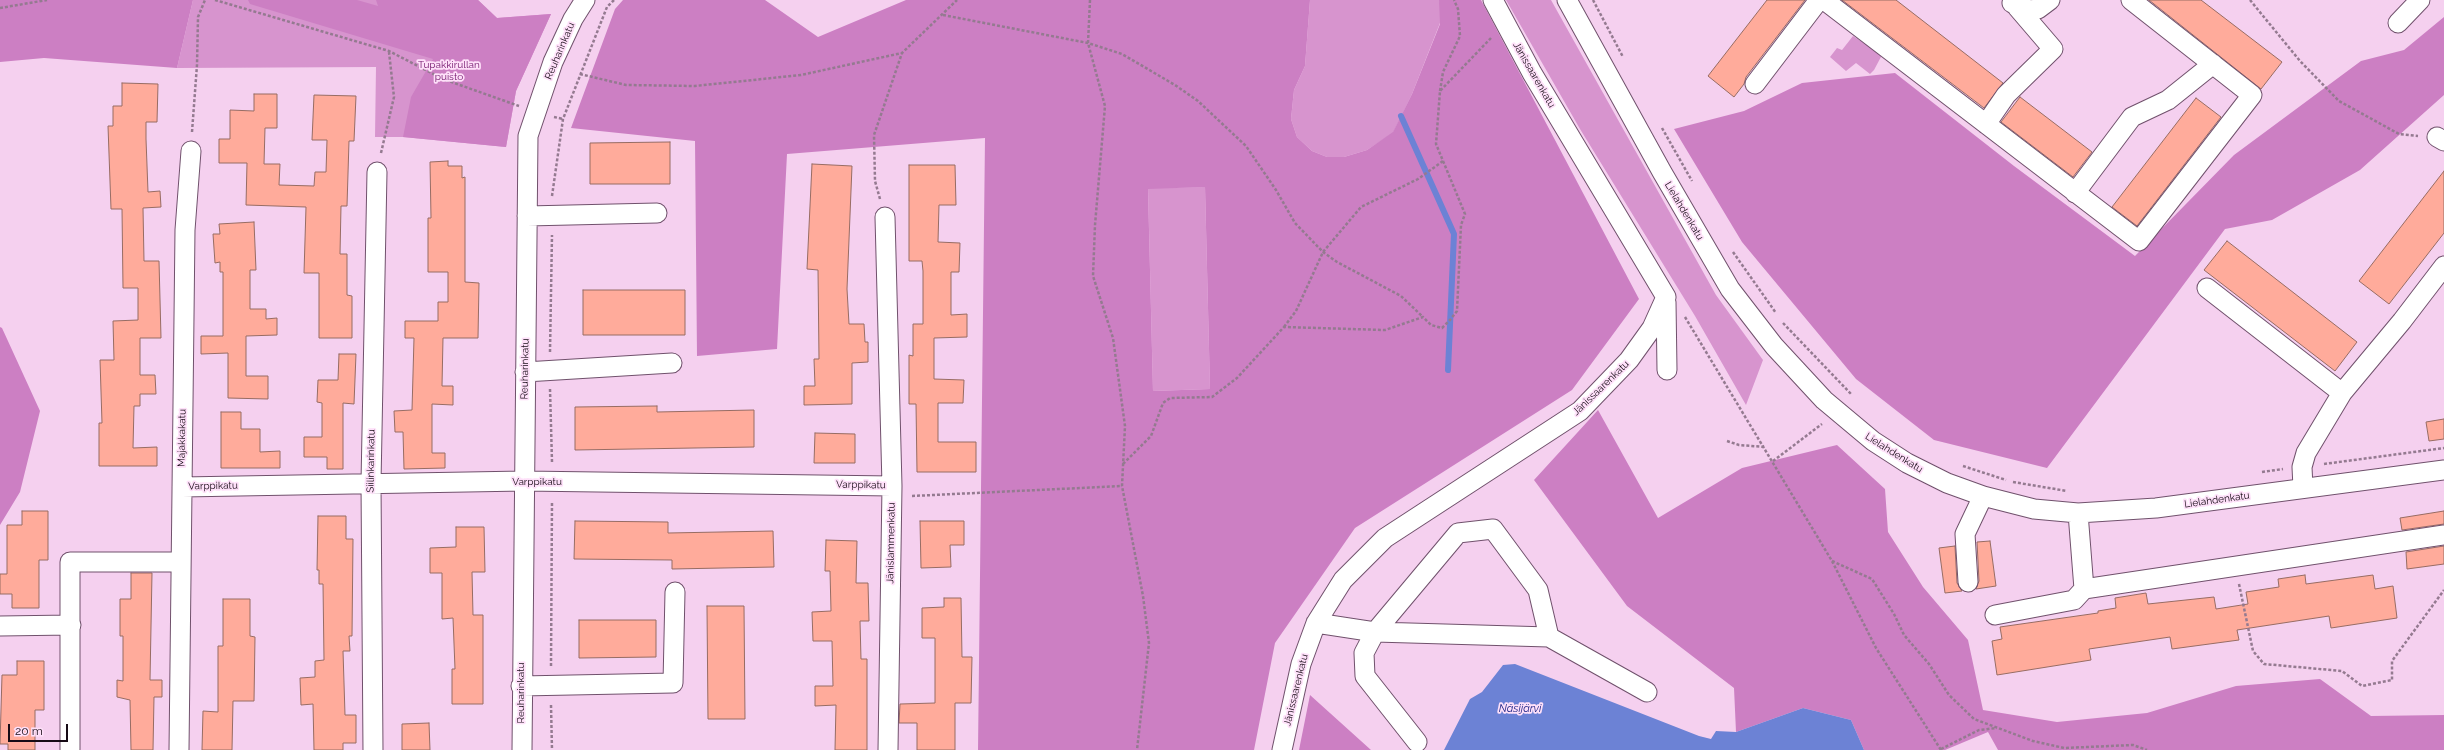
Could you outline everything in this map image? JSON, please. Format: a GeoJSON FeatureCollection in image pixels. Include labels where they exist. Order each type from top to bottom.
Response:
{"type":"FeatureCollection","features":[{"type":"Feature","properties":{"kind":"street","name":"Reuharinkatu"},"geometry":{"type":"LineString","coordinates":[[522,750],[521,686],[528,136],[553,62],[573,19],[585,0]]}},
{"type":"Feature","properties":{"kind":"street","name":"Jänissaarenkatu"},"geometry":{"type":"LineString","coordinates":[[1282,750],[1300,664],[1316,623],[1343,580],[1385,538],[1580,411],[1629,360],[1652,328],[1666,297],[1532,73],[1493,0]]}},
{"type":"Feature","properties":{"kind":"street","name":"Lielahdenkatu"},"geometry":{"type":"LineString","coordinates":[[1567,0],[1662,172],[1730,289],[1774,346],[1837,413],[1872,441],[1907,463],[1947,483],[1983,496],[2034,509],[2078,513],[2156,508],[2444,470]]}},
{"type":"Feature","properties":{"kind":"street"},"geometry":{"type":"LineString","coordinates":[[1755,84],[1819,0]]}},
{"type":"Feature","properties":{"kind":"street"},"geometry":{"type":"LineString","coordinates":[[1824,0],[2139,241],[2252,95],[2131,0]]}},
{"type":"Feature","properties":{"kind":"street"},"geometry":{"type":"LineString","coordinates":[[2013,3],[2029,10],[2038,9],[2050,0]]}},
{"type":"Feature","properties":{"kind":"street"},"geometry":{"type":"LineString","coordinates":[[2398,23],[2420,0]]}},
{"type":"Feature","properties":{"kind":"street"},"geometry":{"type":"LineString","coordinates":[[1986,124],[2006,95],[2053,49],[2013,3]]}},
{"type":"Feature","properties":{"kind":"street"},"geometry":{"type":"LineString","coordinates":[[2075,192],[2132,117],[2168,100],[2213,64]]}},
{"type":"Feature","properties":{"kind":"street","name":"Majakkakatu"},"geometry":{"type":"LineString","coordinates":[[179,750],[185,230],[191,151]]}},
{"type":"Feature","properties":{"kind":"street","name":"Siilinkarinkatu"},"geometry":{"type":"LineString","coordinates":[[373,750],[371,483],[377,172]]}},
{"type":"Feature","properties":{"kind":"street"},"geometry":{"type":"LineString","coordinates":[[527,216],[657,213]]}},
{"type":"Feature","properties":{"kind":"street","name":"Jänislammenkatu"},"geometry":{"type":"LineString","coordinates":[[885,217],[891,491],[888,750]]}},
{"type":"Feature","properties":{"kind":"street"},"geometry":{"type":"LineString","coordinates":[[2303,488],[2302,467],[2306,453],[2342,394],[2402,321],[2444,266]]}},
{"type":"Feature","properties":{"kind":"street"},"geometry":{"type":"LineString","coordinates":[[2207,288],[2342,394]]}},
{"type":"Feature","properties":{"kind":"street"},"geometry":{"type":"LineString","coordinates":[[1666,297],[1667,370]]}},
{"type":"Feature","properties":{"kind":"street"},"geometry":{"type":"LineString","coordinates":[[525,372],[672,362]]}},
{"type":"Feature","properties":{"kind":"street","name":"Varppikatu"},"geometry":{"type":"LineString","coordinates":[[182,487],[524,481],[891,491]]}},
{"type":"Feature","properties":{"kind":"street"},"geometry":{"type":"LineString","coordinates":[[1968,582],[1965,534],[1983,496]]}},
{"type":"Feature","properties":{"kind":"street"},"geometry":{"type":"LineString","coordinates":[[2078,513],[2084,589]]}},
{"type":"Feature","properties":{"kind":"street"},"geometry":{"type":"LineString","coordinates":[[1417,742],[1365,676],[1364,653],[1375,632],[1458,533],[1493,529],[1538,590],[1549,638]]}},
{"type":"Feature","properties":{"kind":"street"},"geometry":{"type":"LineString","coordinates":[[1996,616],[2074,600],[2084,589],[2444,535]]}},
{"type":"Feature","properties":{"kind":"street"},"geometry":{"type":"LineString","coordinates":[[70,749],[70,562],[181,562]]}},
{"type":"Feature","properties":{"kind":"street"},"geometry":{"type":"LineString","coordinates":[[521,686],[673,683],[674,592]]}},
{"type":"Feature","properties":{"kind":"street"},"geometry":{"type":"LineString","coordinates":[[1316,623],[1375,632],[1549,638],[1646,692]]}},
{"type":"Feature","properties":{"kind":"street"},"geometry":{"type":"LineString","coordinates":[[0,626],[71,625]]}},
{"type":"Feature","properties":{"kind":"path"},"geometry":{"type":"LineString","coordinates":[[0,8],[47,0]]}},
{"type":"Feature","properties":{"kind":"path"},"geometry":{"type":"LineString","coordinates":[[191,151],[197,65],[198,17],[205,0]]}},
{"type":"Feature","properties":{"kind":"path"},"geometry":{"type":"LineString","coordinates":[[215,0],[389,51],[443,79],[563,120]]}},
{"type":"Feature","properties":{"kind":"path"},"geometry":{"type":"LineString","coordinates":[[885,217],[875,181],[874,135],[902,53],[957,0]]}},
{"type":"Feature","properties":{"kind":"path"},"geometry":{"type":"LineString","coordinates":[[1090,0],[1088,43],[1105,106],[1095,225],[1093,276],[1113,338],[1124,426],[1122,486],[1143,596],[1149,643],[1137,750]]}},
{"type":"Feature","properties":{"kind":"path"},"geometry":{"type":"LineString","coordinates":[[943,15],[1088,43],[1122,54],[1198,101],[1246,146],[1276,190],[1295,223],[1323,252],[1337,262],[1401,296],[1431,325],[1442,328],[1457,311],[1461,225],[1465,214],[1436,144],[1443,72],[1460,36],[1458,9],[1454,0]]}},
{"type":"Feature","properties":{"kind":"path"},"geometry":{"type":"LineString","coordinates":[[1593,0],[1624,59]]}},
{"type":"Feature","properties":{"kind":"path"},"geometry":{"type":"LineString","coordinates":[[2250,0],[2300,60],[2339,101],[2399,134],[2440,139]]}},
{"type":"Feature","properties":{"kind":"path"},"geometry":{"type":"LineString","coordinates":[[1440,91],[1504,22]]}},
{"type":"Feature","properties":{"kind":"path"},"geometry":{"type":"LineString","coordinates":[[377,172],[394,97],[389,51]]}},
{"type":"Feature","properties":{"kind":"path"},"geometry":{"type":"LineString","coordinates":[[580,74],[626,85],[695,86],[801,75],[902,53]]}},
{"type":"Feature","properties":{"kind":"path"},"geometry":{"type":"LineString","coordinates":[[1661,126],[1696,188]]}},
{"type":"Feature","properties":{"kind":"path"},"geometry":{"type":"LineString","coordinates":[[1123,464],[1150,436],[1163,403],[1170,398],[1212,397],[1237,378],[1284,328],[1296,311],[1323,252],[1361,208],[1418,179],[1443,160]]}},
{"type":"Feature","properties":{"kind":"path"},"geometry":{"type":"LineString","coordinates":[[1731,249],[1780,320],[1856,399]]}},
{"type":"Feature","properties":{"kind":"path"},"geometry":{"type":"LineString","coordinates":[[1666,297],[1688,320],[1832,561],[1876,648],[1941,750],[1979,730],[2000,728]]}},
{"type":"Feature","properties":{"kind":"path"},"geometry":{"type":"LineString","coordinates":[[1284,328],[1385,330],[1423,317]]}},
{"type":"Feature","properties":{"kind":"path"},"geometry":{"type":"LineString","coordinates":[[1773,461],[1837,413]]}},
{"type":"Feature","properties":{"kind":"path"},"geometry":{"type":"LineString","coordinates":[[1727,441],[1739,445],[1765,448]]}},
{"type":"Feature","properties":{"kind":"path"},"geometry":{"type":"LineString","coordinates":[[2258,473],[2444,448]]}},
{"type":"Feature","properties":{"kind":"path"},"geometry":{"type":"LineString","coordinates":[[1956,464],[2010,481],[2074,492]]}},
{"type":"Feature","properties":{"kind":"path"},"geometry":{"type":"LineString","coordinates":[[891,491],[1122,486]]}},
{"type":"Feature","properties":{"kind":"path"},"geometry":{"type":"LineString","coordinates":[[1832,561],[1872,579],[1894,614],[1904,635],[1929,664],[1949,695],[1974,719],[2033,741],[2064,748],[2133,745],[2147,750]]}},
{"type":"Feature","properties":{"kind":"path"},"geometry":{"type":"LineString","coordinates":[[2236,566],[2253,651],[2264,664],[2342,671],[2362,686],[2392,680],[2392,662],[2444,590]]}},
{"type":"Feature","properties":{"kind":"green space"},"geometry":{"type":"Polygon","coordinates":[[[0,0],[193,0],[177,68],[44,58],[0,62],[0,0]]]}},
{"type":"Feature","properties":{"kind":"green space","name":"Tupakkirullan puisto"},"geometry":{"type":"Polygon","coordinates":[[[193,0],[478,0],[497,18],[551,14],[516,91],[506,147],[403,137],[375,137],[376,67],[177,68],[193,0]]]}},
{"type":"Feature","properties":{"kind":"green space"},"geometry":{"type":"Polygon","coordinates":[[[248,0],[357,0],[378,6],[376,0],[478,0],[497,18],[551,14],[516,91],[506,147],[403,137],[411,97],[433,59],[250,4],[248,0]]]}},
{"type":"Feature","properties":{"kind":"green space"},"geometry":{"type":"Polygon","coordinates":[[[623,0],[765,0],[818,37],[906,0],[1310,0],[1305,66],[1294,90],[1291,119],[1297,137],[1312,151],[1327,157],[1344,157],[1367,150],[1393,132],[1412,94],[1440,24],[1439,0],[1481,0],[1639,299],[1572,390],[1355,528],[1275,643],[1254,750],[978,750],[985,138],[787,154],[777,349],[697,356],[695,141],[571,128],[615,9],[623,0]],[[1205,187],[1148,189],[1153,391],[1210,389],[1205,187]]]}},
{"type":"Feature","properties":{"kind":"green space"},"geometry":{"type":"Polygon","coordinates":[[[1310,0],[1439,0],[1441,6],[1440,23],[1412,94],[1393,133],[1367,150],[1344,157],[1327,157],[1312,151],[1297,137],[1291,119],[1294,90],[1305,66],[1310,0]]]}},
{"type":"Feature","properties":{"kind":"green space"},"geometry":{"type":"Polygon","coordinates":[[[1506,0],[1551,0],[1716,295],[1763,360],[1746,405],[1695,316],[1580,129],[1506,0]]]}},
{"type":"Feature","properties":{"kind":"green space"},"geometry":{"type":"Polygon","coordinates":[[[2444,17],[2444,95],[2360,170],[2272,220],[2225,229],[2047,468],[1934,440],[1856,379],[1742,242],[1674,129],[1744,111],[1802,83],[1895,73],[2014,166],[2135,256],[2234,155],[2361,61],[2404,50],[2444,17]]]}},
{"type":"Feature","properties":{"kind":"green space"},"geometry":{"type":"Polygon","coordinates":[[[1853,36],[1882,55],[1874,70],[1870,74],[1856,63],[1846,71],[1830,57],[1837,48],[1842,50],[1853,36]]]}},
{"type":"Feature","properties":{"kind":"green space"},"geometry":{"type":"Polygon","coordinates":[[[1205,187],[1210,389],[1153,391],[1148,188],[1205,187]]]}},
{"type":"Feature","properties":{"kind":"green space"},"geometry":{"type":"Polygon","coordinates":[[[0,327],[2,328],[40,411],[20,492],[0,525],[0,327]]]}},
{"type":"Feature","properties":{"kind":"green space"},"geometry":{"type":"Polygon","coordinates":[[[1598,410],[1658,518],[1742,468],[1837,445],[1885,489],[1888,532],[1923,587],[1968,640],[1983,710],[2057,722],[2147,713],[2236,686],[2320,679],[2371,716],[2444,715],[2444,750],[1998,750],[1988,732],[1945,750],[1864,750],[1851,720],[1803,708],[1736,732],[1734,688],[1627,606],[1534,480],[1598,410]]]}},
{"type":"Feature","properties":{"kind":"green space"},"geometry":{"type":"Polygon","coordinates":[[[1310,695],[1371,750],[1299,750],[1310,695]]]}},
{"type":"Feature","properties":{"kind":"water","name":"Näsijärvi"},"geometry":{"type":"Polygon","coordinates":[[[1515,664],[1699,736],[1711,739],[1716,731],[1736,732],[1803,708],[1851,720],[1864,750],[1444,750],[1470,699],[1482,692],[1503,665],[1515,664]]]}},
{"type":"Feature","properties":{"kind":"building"},"geometry":{"type":"Polygon","coordinates":[[[1767,0],[1805,0],[1746,77],[1744,84],[1734,97],[1708,76],[1767,0]]]}},
{"type":"Feature","properties":{"kind":"building"},"geometry":{"type":"Polygon","coordinates":[[[1842,0],[1896,0],[2003,83],[1984,108],[1842,0]]]}},
{"type":"Feature","properties":{"kind":"building"},"geometry":{"type":"Polygon","coordinates":[[[2149,0],[2201,0],[2282,62],[2261,89],[2149,0]]]}},
{"type":"Feature","properties":{"kind":"building"},"geometry":{"type":"Polygon","coordinates":[[[122,83],[158,84],[157,122],[146,122],[146,139],[148,192],[160,191],[161,207],[143,208],[144,261],[159,261],[161,338],[140,338],[140,375],[155,375],[156,394],[140,394],[140,406],[134,406],[133,448],[157,447],[157,466],[99,466],[99,423],[102,423],[100,360],[114,360],[113,321],[138,320],[138,288],[123,288],[122,209],[111,209],[108,126],[113,126],[113,106],[122,106],[122,83]]]}},
{"type":"Feature","properties":{"kind":"building"},"geometry":{"type":"Polygon","coordinates":[[[254,94],[277,94],[277,128],[265,128],[264,164],[280,164],[279,185],[314,186],[315,172],[326,172],[327,140],[312,140],[314,95],[356,96],[354,141],[349,141],[347,206],[341,206],[340,254],[347,254],[347,295],[352,296],[352,338],[319,338],[319,273],[304,273],[306,207],[246,205],[247,163],[219,163],[219,139],[230,139],[230,110],[254,111],[254,94]]]}},
{"type":"Feature","properties":{"kind":"building"},"geometry":{"type":"Polygon","coordinates":[[[2020,97],[2092,152],[2073,177],[2001,122],[2020,97]]]}},
{"type":"Feature","properties":{"kind":"building"},"geometry":{"type":"Polygon","coordinates":[[[2196,98],[2221,117],[2137,226],[2112,207],[2196,98]]]}},
{"type":"Feature","properties":{"kind":"building"},"geometry":{"type":"Polygon","coordinates":[[[670,142],[670,184],[590,184],[590,143],[670,142]]]}},
{"type":"Feature","properties":{"kind":"building"},"geometry":{"type":"Polygon","coordinates":[[[448,161],[448,166],[462,166],[462,178],[465,177],[465,282],[479,283],[478,338],[443,338],[442,386],[453,386],[453,405],[432,404],[432,453],[445,453],[445,468],[404,469],[403,432],[395,432],[394,411],[412,410],[414,338],[405,338],[405,321],[438,321],[438,302],[448,302],[448,272],[428,272],[428,218],[431,218],[430,162],[448,161]]]}},
{"type":"Feature","properties":{"kind":"building"},"geometry":{"type":"Polygon","coordinates":[[[812,164],[852,166],[847,289],[849,324],[864,324],[865,342],[868,342],[868,362],[852,363],[852,404],[804,405],[804,386],[815,386],[814,359],[819,359],[818,270],[807,269],[812,164]]]}},
{"type":"Feature","properties":{"kind":"building"},"geometry":{"type":"Polygon","coordinates":[[[909,165],[955,165],[956,205],[939,205],[938,242],[960,243],[959,272],[951,272],[951,315],[967,314],[967,337],[934,338],[934,379],[964,380],[963,403],[938,403],[938,442],[976,442],[976,472],[917,472],[916,404],[909,404],[909,355],[913,356],[913,324],[923,324],[923,271],[922,261],[909,261],[909,165]]]}},
{"type":"Feature","properties":{"kind":"building"},"geometry":{"type":"Polygon","coordinates":[[[2444,171],[2444,233],[2389,304],[2359,281],[2444,171]]]}},
{"type":"Feature","properties":{"kind":"building"},"geometry":{"type":"Polygon","coordinates":[[[254,222],[256,270],[250,270],[250,309],[266,309],[266,319],[277,318],[277,335],[246,336],[246,376],[268,376],[268,399],[228,398],[228,353],[201,354],[201,336],[223,336],[223,272],[220,272],[220,262],[215,263],[213,234],[220,234],[219,224],[254,222]]]}},
{"type":"Feature","properties":{"kind":"building"},"geometry":{"type":"Polygon","coordinates":[[[2227,241],[2357,342],[2335,371],[2204,270],[2227,241]]]}},
{"type":"Feature","properties":{"kind":"building"},"geometry":{"type":"Polygon","coordinates":[[[583,290],[685,290],[685,335],[583,335],[583,290]]]}},
{"type":"Feature","properties":{"kind":"building"},"geometry":{"type":"Polygon","coordinates":[[[339,354],[356,354],[354,404],[343,403],[343,469],[327,469],[327,457],[304,457],[304,437],[322,437],[322,403],[317,402],[318,380],[338,380],[339,354]]]}},
{"type":"Feature","properties":{"kind":"building"},"geometry":{"type":"Polygon","coordinates":[[[657,406],[657,412],[754,410],[754,447],[575,450],[575,407],[657,406]]]}},
{"type":"Feature","properties":{"kind":"building"},"geometry":{"type":"Polygon","coordinates":[[[221,412],[241,412],[241,429],[260,429],[260,452],[280,451],[280,468],[221,468],[221,412]]]}},
{"type":"Feature","properties":{"kind":"building"},"geometry":{"type":"Polygon","coordinates":[[[2444,419],[2444,439],[2429,441],[2426,422],[2444,419]]]}},
{"type":"Feature","properties":{"kind":"building"},"geometry":{"type":"Polygon","coordinates":[[[815,433],[855,434],[855,463],[814,463],[815,433]]]}},
{"type":"Feature","properties":{"kind":"building"},"geometry":{"type":"Polygon","coordinates":[[[22,511],[48,511],[48,560],[39,560],[39,608],[12,608],[12,594],[0,594],[0,574],[7,574],[7,525],[22,525],[22,511]]]}},
{"type":"Feature","properties":{"kind":"building"},"geometry":{"type":"Polygon","coordinates":[[[2444,511],[2444,524],[2402,530],[2400,518],[2444,511]]]}},
{"type":"Feature","properties":{"kind":"building"},"geometry":{"type":"Polygon","coordinates":[[[318,516],[346,516],[346,539],[353,539],[352,636],[349,636],[350,651],[343,651],[345,715],[356,715],[356,743],[343,743],[343,750],[314,750],[313,704],[301,705],[300,678],[315,677],[315,661],[324,660],[323,584],[319,584],[319,570],[317,570],[318,516]]]}},
{"type":"Feature","properties":{"kind":"building"},"geometry":{"type":"Polygon","coordinates":[[[575,521],[668,522],[668,533],[773,531],[774,567],[672,569],[672,560],[574,559],[575,521]]]}},
{"type":"Feature","properties":{"kind":"building"},"geometry":{"type":"Polygon","coordinates":[[[920,521],[964,521],[964,545],[950,545],[951,567],[921,568],[920,521]]]}},
{"type":"Feature","properties":{"kind":"building"},"geometry":{"type":"Polygon","coordinates":[[[456,527],[484,527],[485,572],[472,572],[473,615],[483,615],[483,704],[452,704],[452,669],[455,669],[453,618],[442,619],[442,573],[430,573],[430,548],[456,547],[456,527]]]}},
{"type":"Feature","properties":{"kind":"building"},"geometry":{"type":"Polygon","coordinates":[[[826,540],[857,541],[856,583],[868,583],[869,621],[860,621],[861,659],[867,659],[867,750],[835,750],[836,705],[815,706],[815,686],[833,686],[832,641],[813,641],[812,612],[831,611],[830,571],[825,571],[826,540]]]}},
{"type":"Feature","properties":{"kind":"building"},"geometry":{"type":"Polygon","coordinates":[[[1990,541],[1996,586],[1976,589],[1979,581],[1977,542],[1990,541]]]}},
{"type":"Feature","properties":{"kind":"building"},"geometry":{"type":"Polygon","coordinates":[[[1955,546],[1957,583],[1962,591],[1945,593],[1939,548],[1955,546]]]}},
{"type":"Feature","properties":{"kind":"building"},"geometry":{"type":"Polygon","coordinates":[[[2444,546],[2444,564],[2407,569],[2406,552],[2444,546]]]}},
{"type":"Feature","properties":{"kind":"building"},"geometry":{"type":"Polygon","coordinates":[[[131,573],[152,573],[150,680],[162,680],[162,697],[154,697],[153,750],[131,750],[130,700],[117,697],[117,680],[123,681],[123,636],[120,636],[120,599],[131,599],[131,573]]]}},
{"type":"Feature","properties":{"kind":"building"},"geometry":{"type":"Polygon","coordinates":[[[2305,575],[2306,584],[2373,575],[2375,589],[2393,586],[2397,618],[2331,628],[2329,616],[2237,630],[2239,640],[2172,649],[2170,637],[2089,649],[2091,660],[1997,675],[1992,641],[2002,639],[2000,627],[2098,613],[2098,611],[2116,608],[2115,598],[2146,593],[2148,604],[2214,597],[2216,609],[2248,604],[2246,592],[2279,587],[2278,579],[2305,575]]]}},
{"type":"Feature","properties":{"kind":"building"},"geometry":{"type":"Polygon","coordinates":[[[944,598],[961,598],[962,657],[972,657],[971,703],[955,703],[955,750],[917,750],[917,723],[899,723],[900,704],[935,703],[935,638],[922,638],[922,608],[944,607],[944,598]]]}},
{"type":"Feature","properties":{"kind":"building"},"geometry":{"type":"Polygon","coordinates":[[[223,599],[250,599],[250,636],[255,637],[254,701],[233,701],[232,750],[202,750],[203,711],[218,712],[218,646],[223,646],[223,599]]]}},
{"type":"Feature","properties":{"kind":"building"},"geometry":{"type":"Polygon","coordinates":[[[707,606],[744,606],[745,719],[708,719],[707,606]]]}},
{"type":"Feature","properties":{"kind":"building"},"geometry":{"type":"Polygon","coordinates":[[[579,620],[656,620],[656,657],[579,658],[579,620]]]}},
{"type":"Feature","properties":{"kind":"building"},"geometry":{"type":"Polygon","coordinates":[[[17,661],[44,661],[44,710],[35,710],[35,750],[8,750],[8,744],[0,744],[2,675],[17,675],[17,661]]]}},
{"type":"Feature","properties":{"kind":"building"},"geometry":{"type":"Polygon","coordinates":[[[429,723],[430,750],[402,750],[402,724],[429,723]]]}},
{"type":"Feature","properties":{"kind":"waterway"},"geometry":{"type":"LineString","coordinates":[[1401,116],[1454,234],[1448,370]]}}]}
